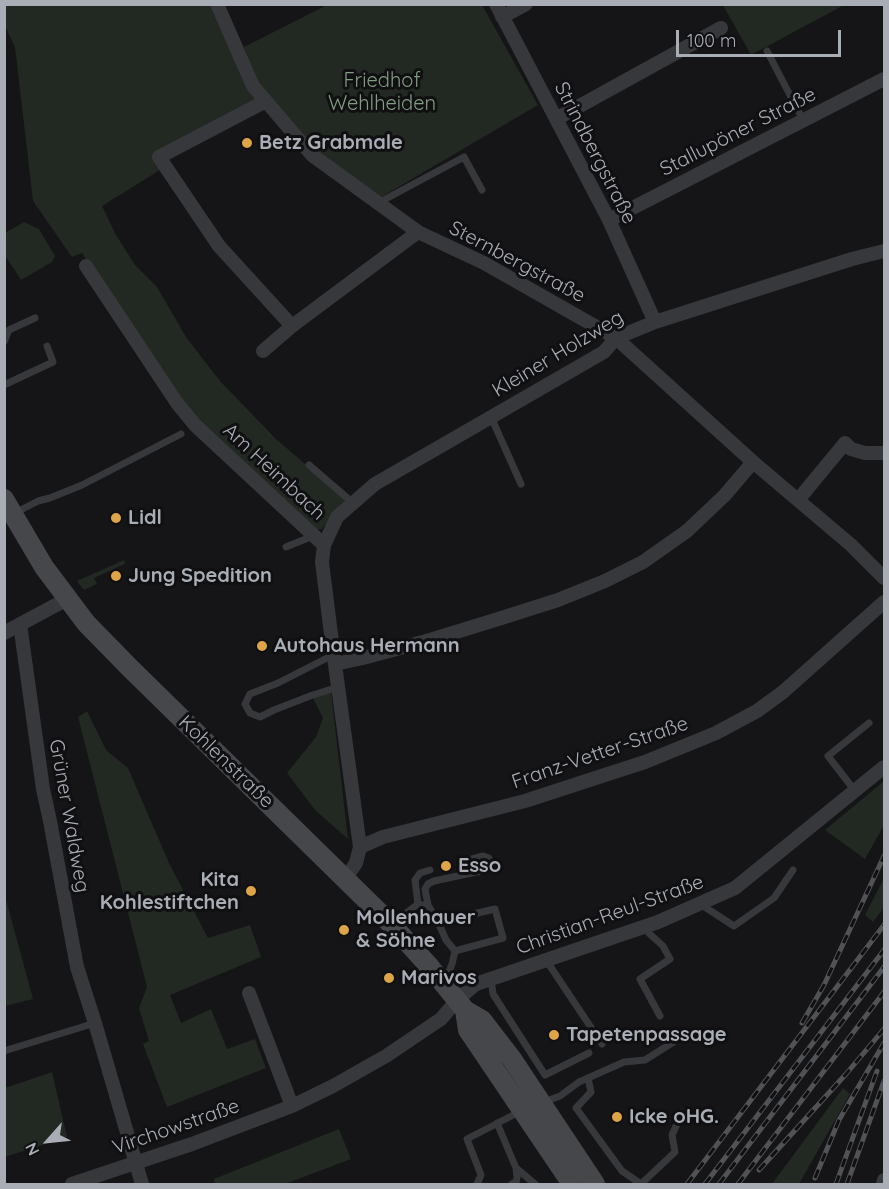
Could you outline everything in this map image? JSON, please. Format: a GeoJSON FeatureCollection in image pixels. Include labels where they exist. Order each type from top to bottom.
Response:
{"type":"FeatureCollection","features":[{"type":"Feature","properties":{"kind":"main road","name":"Kohlenstraße"},"geometry":{"type":"LineString","coordinates":[[9,507],[35,553],[86,623],[391,924],[461,1005],[482,1020],[512,1059],[595,1185]]}},
{"type":"Feature","properties":{"kind":"main road","name":"Kohlenstraße"},"geometry":{"type":"LineString","coordinates":[[461,1005],[468,1030],[572,1185]]}},
{"type":"Feature","properties":{"kind":"main road"},"geometry":{"type":"LineString","coordinates":[[523,1110],[542,1103]]}},
{"type":"Feature","properties":{"kind":"street","name":"Sternbergstraße"},"geometry":{"type":"LineString","coordinates":[[217,4],[253,86],[312,155],[418,232],[484,263],[616,338],[885,578]]}},
{"type":"Feature","properties":{"kind":"street"},"geometry":{"type":"LineString","coordinates":[[499,11],[526,4]]}},
{"type":"Feature","properties":{"kind":"street","name":"Strindbergstraße"},"geometry":{"type":"LineString","coordinates":[[499,11],[609,220],[655,322]]}},
{"type":"Feature","properties":{"kind":"street"},"geometry":{"type":"LineString","coordinates":[[556,119],[721,28]]}},
{"type":"Feature","properties":{"kind":"street","name":"Stallupöner Straße"},"geometry":{"type":"LineString","coordinates":[[609,220],[885,79]]}},
{"type":"Feature","properties":{"kind":"street"},"geometry":{"type":"LineString","coordinates":[[266,101],[159,157],[219,246],[292,326]]}},
{"type":"Feature","properties":{"kind":"street"},"geometry":{"type":"LineString","coordinates":[[263,351],[292,326],[418,232]]}},
{"type":"Feature","properties":{"kind":"street","name":"Kleiner Holzweg"},"geometry":{"type":"LineString","coordinates":[[318,540],[337,517],[375,484],[604,352],[616,338],[655,322],[885,251]]}},
{"type":"Feature","properties":{"kind":"street","name":"Am Heimbach"},"geometry":{"type":"LineString","coordinates":[[86,266],[177,403],[195,425],[318,540],[360,847]]}},
{"type":"Feature","properties":{"kind":"street"},"geometry":{"type":"LineString","coordinates":[[798,500],[845,443],[851,449],[865,453],[885,453]]}},
{"type":"Feature","properties":{"kind":"street"},"geometry":{"type":"LineString","coordinates":[[334,660],[363,658],[430,640],[558,600],[605,581],[643,562],[687,531],[725,495],[753,462]]}},
{"type":"Feature","properties":{"kind":"street"},"geometry":{"type":"LineString","coordinates":[[4,633],[67,598]]}},
{"type":"Feature","properties":{"kind":"street","name":"Franz-Vetter-Straße"},"geometry":{"type":"LineString","coordinates":[[360,847],[383,837],[525,801],[645,762],[716,733],[757,711],[783,692],[885,602]]}},
{"type":"Feature","properties":{"kind":"street","name":"Grüner Waldweg"},"geometry":{"type":"LineString","coordinates":[[20,624],[43,789],[76,966],[142,1185]]}},
{"type":"Feature","properties":{"kind":"street","name":"Christian-Reul-Straße"},"geometry":{"type":"LineString","coordinates":[[461,1005],[476,984],[658,922],[735,888],[885,767]]}},
{"type":"Feature","properties":{"kind":"street"},"geometry":{"type":"LineString","coordinates":[[345,879],[356,862],[360,847]]}},
{"type":"Feature","properties":{"kind":"street"},"geometry":{"type":"LineString","coordinates":[[249,993],[292,1106]]}},
{"type":"Feature","properties":{"kind":"street","name":"Virchowstraße"},"geometry":{"type":"LineString","coordinates":[[72,1185],[192,1144],[292,1106],[386,1056],[461,1005]]}},
{"type":"Feature","properties":{"kind":"street"},"geometry":{"type":"LineString","coordinates":[[883,1185],[885,1180]]}},
{"type":"Feature","properties":{"kind":"lane"},"geometry":{"type":"LineString","coordinates":[[768,51],[803,120]]}},
{"type":"Feature","properties":{"kind":"lane"},"geometry":{"type":"LineString","coordinates":[[378,203],[464,157],[482,190]]}},
{"type":"Feature","properties":{"kind":"lane"},"geometry":{"type":"LineString","coordinates":[[4,342],[9,330],[35,318]]}},
{"type":"Feature","properties":{"kind":"lane"},"geometry":{"type":"LineString","coordinates":[[4,385],[53,362],[47,346]]}},
{"type":"Feature","properties":{"kind":"lane"},"geometry":{"type":"LineString","coordinates":[[490,417],[521,484]]}},
{"type":"Feature","properties":{"kind":"lane"},"geometry":{"type":"LineString","coordinates":[[9,507],[50,498],[82,485],[182,434]]}},
{"type":"Feature","properties":{"kind":"lane"},"geometry":{"type":"LineString","coordinates":[[309,465],[353,503]]}},
{"type":"Feature","properties":{"kind":"lane"},"geometry":{"type":"LineString","coordinates":[[286,547],[318,540]]}},
{"type":"Feature","properties":{"kind":"lane"},"geometry":{"type":"LineString","coordinates":[[334,660],[250,694],[245,704],[250,713],[260,717],[338,687]]}},
{"type":"Feature","properties":{"kind":"lane"},"geometry":{"type":"LineString","coordinates":[[855,791],[828,756],[869,723]]}},
{"type":"Feature","properties":{"kind":"lane"},"geometry":{"type":"LineString","coordinates":[[455,951],[446,940],[428,905],[425,889],[428,884],[489,867],[489,858],[483,856],[461,862]]}},
{"type":"Feature","properties":{"kind":"lane"},"geometry":{"type":"LineString","coordinates":[[418,904],[415,880],[420,873],[430,870]]}},
{"type":"Feature","properties":{"kind":"lane"},"geometry":{"type":"LineString","coordinates":[[700,903],[734,926],[774,898],[793,870]]}},
{"type":"Feature","properties":{"kind":"lane"},"geometry":{"type":"LineString","coordinates":[[391,924],[418,904],[428,905]]}},
{"type":"Feature","properties":{"kind":"lane"},"geometry":{"type":"LineString","coordinates":[[438,922],[495,909],[503,938],[455,951]]}},
{"type":"Feature","properties":{"kind":"lane"},"geometry":{"type":"LineString","coordinates":[[642,927],[663,946],[670,959],[640,979],[660,1016]]}},
{"type":"Feature","properties":{"kind":"lane"},"geometry":{"type":"LineString","coordinates":[[444,984],[455,951]]}},
{"type":"Feature","properties":{"kind":"lane"},"geometry":{"type":"LineString","coordinates":[[546,960],[602,1044]]}},
{"type":"Feature","properties":{"kind":"lane"},"geometry":{"type":"LineString","coordinates":[[491,979],[493,993],[545,1076],[589,1053]]}},
{"type":"Feature","properties":{"kind":"lane"},"geometry":{"type":"LineString","coordinates":[[4,1051],[95,1023]]}},
{"type":"Feature","properties":{"kind":"lane"},"geometry":{"type":"LineString","coordinates":[[542,1103],[560,1096],[579,1082],[624,1062],[645,1060],[683,1036]]}},
{"type":"Feature","properties":{"kind":"lane"},"geometry":{"type":"LineString","coordinates":[[588,1078],[591,1092],[576,1107],[622,1171],[641,1184],[675,1152],[672,1135],[682,1113]]}},
{"type":"Feature","properties":{"kind":"lane"},"geometry":{"type":"LineString","coordinates":[[477,1185],[481,1175],[467,1139],[523,1110]]}},
{"type":"Feature","properties":{"kind":"lane"},"geometry":{"type":"LineString","coordinates":[[497,1123],[516,1168],[515,1185]]}},
{"type":"Feature","properties":{"kind":"lane"},"geometry":{"type":"LineString","coordinates":[[516,1168],[535,1185]]}},
{"type":"Feature","properties":{"kind":"green space"},"geometry":{"type":"Polygon","coordinates":[[[5,5],[210,5],[247,87],[256,99],[154,155],[160,170],[102,206],[116,235],[135,265],[157,287],[186,337],[220,381],[276,439],[346,499],[322,529],[313,530],[191,412],[82,253],[72,257],[33,201],[15,47],[5,26],[5,5]]]}},
{"type":"Feature","properties":{"kind":"green space","name":"Friedhof Wehlheiden"},"geometry":{"type":"Polygon","coordinates":[[[327,5],[482,5],[538,105],[378,199],[314,151],[258,83],[244,47],[327,5]]]}},
{"type":"Feature","properties":{"kind":"green space"},"geometry":{"type":"Polygon","coordinates":[[[723,5],[844,5],[751,55],[723,5]]]}},
{"type":"Feature","properties":{"kind":"green space"},"geometry":{"type":"Polygon","coordinates":[[[24,222],[39,229],[55,256],[52,262],[21,280],[6,257],[5,233],[24,222]]]}},
{"type":"Feature","properties":{"kind":"green space"},"geometry":{"type":"Polygon","coordinates":[[[124,560],[125,564],[94,578],[97,584],[84,590],[77,581],[124,560]]]}},
{"type":"Feature","properties":{"kind":"green space"},"geometry":{"type":"Polygon","coordinates":[[[331,692],[348,839],[315,810],[287,773],[316,737],[323,718],[313,698],[331,692]]]}},
{"type":"Feature","properties":{"kind":"green space"},"geometry":{"type":"Polygon","coordinates":[[[87,711],[106,750],[128,768],[169,863],[208,938],[250,925],[261,957],[170,995],[181,1023],[211,1009],[227,1049],[255,1039],[266,1068],[167,1107],[143,1044],[149,1041],[139,1008],[147,987],[78,717],[87,711]]]}},
{"type":"Feature","properties":{"kind":"green space"},"geometry":{"type":"Polygon","coordinates":[[[884,781],[884,825],[865,859],[825,830],[884,781]]]}},
{"type":"Feature","properties":{"kind":"green space"},"geometry":{"type":"Polygon","coordinates":[[[884,878],[884,907],[873,922],[865,915],[884,878]]]}},
{"type":"Feature","properties":{"kind":"green space"},"geometry":{"type":"Polygon","coordinates":[[[4,892],[33,999],[5,1006],[4,1006],[4,892]]]}},
{"type":"Feature","properties":{"kind":"green space"},"geometry":{"type":"Polygon","coordinates":[[[52,1072],[67,1137],[5,1157],[5,1088],[52,1072]]]}},
{"type":"Feature","properties":{"kind":"green space"},"geometry":{"type":"Polygon","coordinates":[[[843,1088],[850,1094],[799,1184],[772,1184],[843,1088]]]}},
{"type":"Feature","properties":{"kind":"green space"},"geometry":{"type":"Polygon","coordinates":[[[339,1129],[351,1159],[285,1184],[215,1184],[214,1179],[339,1129]]]}},
{"type":"Feature","properties":{"kind":"railway"},"geometry":{"type":"LineString","coordinates":[[802,1023],[824,985],[884,856]]}},
{"type":"Feature","properties":{"kind":"railway"},"geometry":{"type":"LineString","coordinates":[[687,1184],[884,925]]}},
{"type":"Feature","properties":{"kind":"railway"},"geometry":{"type":"LineString","coordinates":[[705,1184],[884,950]]}},
{"type":"Feature","properties":{"kind":"railway"},"geometry":{"type":"LineString","coordinates":[[719,1184],[884,967]]}},
{"type":"Feature","properties":{"kind":"railway"},"geometry":{"type":"LineString","coordinates":[[738,1184],[884,992]]}},
{"type":"Feature","properties":{"kind":"railway"},"geometry":{"type":"LineString","coordinates":[[759,1170],[884,1029]]}},
{"type":"Feature","properties":{"kind":"railway"},"geometry":{"type":"LineString","coordinates":[[815,1178],[839,1120],[884,1043]]}},
{"type":"Feature","properties":{"kind":"railway"},"geometry":{"type":"LineString","coordinates":[[836,1184],[877,1071]]}},
{"type":"Feature","properties":{"kind":"railway"},"geometry":{"type":"LineString","coordinates":[[847,1184],[884,1081]]}},
{"type":"Feature","properties":{"kind":"place","name":"Betz Grabmale"},"geometry":{"type":"Point","coordinates":[247,143]}},
{"type":"Feature","properties":{"kind":"place","name":"Lidl"},"geometry":{"type":"Point","coordinates":[116,518]}},
{"type":"Feature","properties":{"kind":"place","name":"Jung Spedition"},"geometry":{"type":"Point","coordinates":[116,576]}},
{"type":"Feature","properties":{"kind":"place","name":"Autohaus Hermann"},"geometry":{"type":"Point","coordinates":[262,646]}},
{"type":"Feature","properties":{"kind":"place","name":"Esso"},"geometry":{"type":"Point","coordinates":[446,866]}},
{"type":"Feature","properties":{"kind":"place","name":"Kita Kohlestiftchen"},"geometry":{"type":"Point","coordinates":[251,891]}},
{"type":"Feature","properties":{"kind":"place","name":"Mollenhauer & Söhne"},"geometry":{"type":"Point","coordinates":[344,930]}},
{"type":"Feature","properties":{"kind":"place","name":"Marivos"},"geometry":{"type":"Point","coordinates":[389,978]}},
{"type":"Feature","properties":{"kind":"place","name":"Tapetenpassage"},"geometry":{"type":"Point","coordinates":[554,1035]}},
{"type":"Feature","properties":{"kind":"place","name":"Icke oHG."},"geometry":{"type":"Point","coordinates":[617,1117]}}]}
